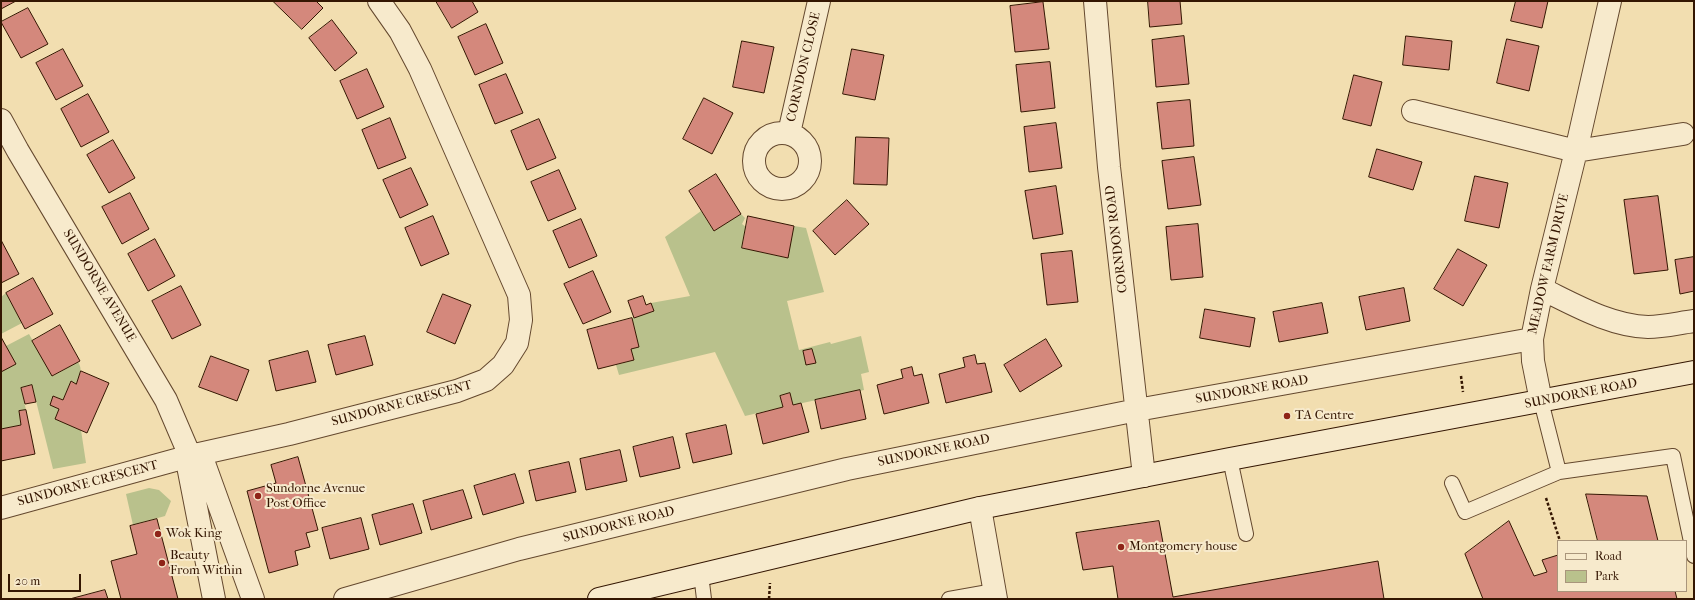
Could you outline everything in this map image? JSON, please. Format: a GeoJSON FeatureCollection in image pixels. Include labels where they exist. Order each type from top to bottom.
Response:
{"type":"FeatureCollection","features":[{"type":"Feature","properties":{"kind":"street","name":"SUNDORNE CRESCENT"},"geometry":{"type":"LineString","coordinates":[[1,508],[190,456],[289,434],[457,391],[486,380],[503,365],[517,342],[521,320],[519,295],[420,68],[400,31],[379,1]]}},
{"type":"Feature","properties":{"kind":"street","name":"CORNDON CLOSE"},"geometry":{"type":"LineString","coordinates":[[789,134],[819,1]]}},
{"type":"Feature","properties":{"kind":"street","name":"CORNDON ROAD"},"geometry":{"type":"LineString","coordinates":[[1095,1],[1109,167],[1144,476]]}},
{"type":"Feature","properties":{"kind":"street","name":"MEADOW FARM DRIVE"},"geometry":{"type":"LineString","coordinates":[[1541,401],[1533,361],[1532,339],[1542,290],[1576,151],[1610,1]]}},
{"type":"Feature","properties":{"kind":"street"},"geometry":{"type":"LineString","coordinates":[[1413,111],[1576,151],[1683,134]]}},
{"type":"Feature","properties":{"kind":"street","name":"SUNDORNE AVENUE"},"geometry":{"type":"LineString","coordinates":[[1,120],[166,400],[190,456],[205,466],[253,599]]}},
{"type":"Feature","properties":{"kind":"street"},"geometry":{"type":"LineString","coordinates":[[1542,290],[1611,320],[1629,325],[1649,327],[1694,321]]}},
{"type":"Feature","properties":{"kind":"street","name":"SUNDORNE ROAD"},"geometry":{"type":"LineString","coordinates":[[345,599],[519,549],[847,469],[1137,410],[1532,339]]}},
{"type":"Feature","properties":{"kind":"street","name":"SUNDORNE ROAD"},"geometry":{"type":"LineString","coordinates":[[599,599],[980,508],[1230,458],[1694,372]]}},
{"type":"Feature","properties":{"kind":"street","name":"SUNDORNE AVENUE"},"geometry":{"type":"LineString","coordinates":[[190,456],[188,466],[214,599]]}},
{"type":"Feature","properties":{"kind":"street"},"geometry":{"type":"LineString","coordinates":[[980,508],[995,595]]}},
{"type":"Feature","properties":{"kind":"lane"},"geometry":{"type":"LineString","coordinates":[[1541,401],[1559,472]]}},
{"type":"Feature","properties":{"kind":"lane"},"geometry":{"type":"LineString","coordinates":[[1452,483],[1464,512],[1559,472],[1672,456],[1694,556]]}},
{"type":"Feature","properties":{"kind":"lane"},"geometry":{"type":"LineString","coordinates":[[1230,458],[1246,534]]}},
{"type":"Feature","properties":{"kind":"lane"},"geometry":{"type":"LineString","coordinates":[[701,574],[704,599]]}},
{"type":"Feature","properties":{"kind":"lane"},"geometry":{"type":"LineString","coordinates":[[949,599],[995,595]]}},
{"type":"Feature","properties":{"kind":"path"},"geometry":{"type":"LineString","coordinates":[[1545,494],[1560,540]]}},
{"type":"Feature","properties":{"kind":"green space"},"geometry":{"type":"Polygon","coordinates":[[[701,211],[714,231],[741,214],[745,218],[742,224],[746,227],[742,248],[787,258],[794,226],[806,228],[824,292],[787,301],[799,350],[861,336],[869,372],[861,374],[864,390],[793,405],[790,393],[780,396],[783,407],[745,416],[715,352],[619,375],[616,365],[634,360],[631,349],[639,347],[632,318],[654,311],[651,303],[690,296],[665,237],[701,211]]]}},
{"type":"Feature","properties":{"kind":"green space"},"geometry":{"type":"Polygon","coordinates":[[[6,293],[22,323],[1,334],[1,297],[6,293]]]}},
{"type":"Feature","properties":{"kind":"green space"},"geometry":{"type":"Polygon","coordinates":[[[29,334],[53,376],[78,362],[80,365],[79,378],[76,384],[71,382],[63,400],[54,396],[50,404],[59,409],[55,419],[81,430],[86,463],[53,469],[32,385],[21,388],[26,410],[19,411],[21,425],[1,429],[1,372],[6,346],[29,334]]]}},
{"type":"Feature","properties":{"kind":"green space"},"geometry":{"type":"Polygon","coordinates":[[[149,488],[159,490],[171,501],[165,516],[133,525],[126,494],[149,488]]]}},
{"type":"Feature","properties":{"kind":"building"},"geometry":{"type":"Polygon","coordinates":[[[1,1],[16,1],[1,9],[1,1]]]}},
{"type":"Feature","properties":{"kind":"building"},"geometry":{"type":"Polygon","coordinates":[[[273,1],[316,1],[323,8],[302,29],[273,1]]]}},
{"type":"Feature","properties":{"kind":"building"},"geometry":{"type":"Polygon","coordinates":[[[436,1],[472,1],[478,12],[452,28],[436,1]]]}},
{"type":"Feature","properties":{"kind":"building"},"geometry":{"type":"Polygon","coordinates":[[[1148,1],[1180,1],[1182,24],[1150,27],[1148,1]]]}},
{"type":"Feature","properties":{"kind":"building"},"geometry":{"type":"Polygon","coordinates":[[[1516,1],[1548,1],[1542,28],[1511,21],[1516,1]]]}},
{"type":"Feature","properties":{"kind":"building"},"geometry":{"type":"Polygon","coordinates":[[[1043,2],[1049,49],[1015,52],[1010,6],[1043,2]]]}},
{"type":"Feature","properties":{"kind":"building"},"geometry":{"type":"Polygon","coordinates":[[[28,8],[48,44],[21,58],[1,22],[28,8]]]}},
{"type":"Feature","properties":{"kind":"building"},"geometry":{"type":"Polygon","coordinates":[[[332,20],[357,53],[335,71],[309,38],[332,20]]]}},
{"type":"Feature","properties":{"kind":"building"},"geometry":{"type":"Polygon","coordinates":[[[486,24],[503,63],[475,75],[458,37],[486,24]]]}},
{"type":"Feature","properties":{"kind":"building"},"geometry":{"type":"Polygon","coordinates":[[[1184,36],[1189,84],[1156,87],[1152,40],[1184,36]]]}},
{"type":"Feature","properties":{"kind":"building"},"geometry":{"type":"Polygon","coordinates":[[[1406,36],[1452,41],[1449,70],[1403,65],[1406,36]]]}},
{"type":"Feature","properties":{"kind":"building"},"geometry":{"type":"Polygon","coordinates":[[[1507,39],[1539,46],[1529,91],[1497,83],[1507,39]]]}},
{"type":"Feature","properties":{"kind":"building"},"geometry":{"type":"Polygon","coordinates":[[[742,41],[774,47],[764,93],[733,87],[742,41]]]}},
{"type":"Feature","properties":{"kind":"building"},"geometry":{"type":"Polygon","coordinates":[[[63,49],[83,86],[56,100],[36,63],[63,49]]]}},
{"type":"Feature","properties":{"kind":"building"},"geometry":{"type":"Polygon","coordinates":[[[852,49],[884,55],[875,100],[843,94],[852,49]]]}},
{"type":"Feature","properties":{"kind":"building"},"geometry":{"type":"Polygon","coordinates":[[[1050,62],[1055,108],[1021,112],[1016,65],[1050,62]]]}},
{"type":"Feature","properties":{"kind":"building"},"geometry":{"type":"Polygon","coordinates":[[[367,69],[384,107],[357,119],[340,81],[367,69]]]}},
{"type":"Feature","properties":{"kind":"building"},"geometry":{"type":"Polygon","coordinates":[[[506,74],[523,113],[495,124],[479,85],[506,74]]]}},
{"type":"Feature","properties":{"kind":"building"},"geometry":{"type":"Polygon","coordinates":[[[1354,75],[1382,82],[1371,126],[1343,119],[1354,75]]]}},
{"type":"Feature","properties":{"kind":"building"},"geometry":{"type":"Polygon","coordinates":[[[88,94],[109,132],[81,147],[61,109],[88,94]]]}},
{"type":"Feature","properties":{"kind":"building"},"geometry":{"type":"Polygon","coordinates":[[[704,98],[733,113],[712,154],[683,139],[704,98]]]}},
{"type":"Feature","properties":{"kind":"building"},"geometry":{"type":"Polygon","coordinates":[[[1190,100],[1194,146],[1162,149],[1157,103],[1190,100]]]}},
{"type":"Feature","properties":{"kind":"building"},"geometry":{"type":"Polygon","coordinates":[[[390,118],[406,158],[378,169],[362,130],[390,118]]]}},
{"type":"Feature","properties":{"kind":"building"},"geometry":{"type":"Polygon","coordinates":[[[539,119],[556,158],[527,170],[511,131],[539,119]]]}},
{"type":"Feature","properties":{"kind":"building"},"geometry":{"type":"Polygon","coordinates":[[[1056,123],[1062,168],[1029,172],[1024,127],[1056,123]]]}},
{"type":"Feature","properties":{"kind":"building"},"geometry":{"type":"Polygon","coordinates":[[[856,137],[889,138],[887,185],[854,184],[856,137]]]}},
{"type":"Feature","properties":{"kind":"building"},"geometry":{"type":"Polygon","coordinates":[[[113,140],[135,178],[109,193],[87,155],[113,140]]]}},
{"type":"Feature","properties":{"kind":"building"},"geometry":{"type":"Polygon","coordinates":[[[1377,149],[1422,162],[1413,190],[1369,177],[1377,149]]]}},
{"type":"Feature","properties":{"kind":"building"},"geometry":{"type":"Polygon","coordinates":[[[1194,157],[1201,205],[1168,209],[1162,161],[1194,157]]]}},
{"type":"Feature","properties":{"kind":"building"},"geometry":{"type":"Polygon","coordinates":[[[411,168],[428,205],[400,218],[383,180],[411,168]]]}},
{"type":"Feature","properties":{"kind":"building"},"geometry":{"type":"Polygon","coordinates":[[[559,170],[576,209],[548,221],[531,182],[559,170]]]}},
{"type":"Feature","properties":{"kind":"building"},"geometry":{"type":"Polygon","coordinates":[[[716,174],[741,214],[714,231],[689,191],[716,174]]]}},
{"type":"Feature","properties":{"kind":"building"},"geometry":{"type":"Polygon","coordinates":[[[1475,176],[1508,183],[1499,228],[1465,221],[1475,176]]]}},
{"type":"Feature","properties":{"kind":"building"},"geometry":{"type":"Polygon","coordinates":[[[1056,186],[1063,234],[1033,239],[1025,191],[1056,186]]]}},
{"type":"Feature","properties":{"kind":"building"},"geometry":{"type":"Polygon","coordinates":[[[130,193],[149,229],[122,244],[102,207],[130,193]]]}},
{"type":"Feature","properties":{"kind":"building"},"geometry":{"type":"Polygon","coordinates":[[[1658,196],[1668,270],[1634,274],[1624,200],[1658,196]]]}},
{"type":"Feature","properties":{"kind":"building"},"geometry":{"type":"Polygon","coordinates":[[[847,200],[869,224],[835,255],[813,231],[847,200]]]}},
{"type":"Feature","properties":{"kind":"building"},"geometry":{"type":"Polygon","coordinates":[[[433,216],[449,254],[421,266],[405,228],[433,216]]]}},
{"type":"Feature","properties":{"kind":"building"},"geometry":{"type":"Polygon","coordinates":[[[748,216],[794,226],[788,258],[742,248],[748,216]]]}},
{"type":"Feature","properties":{"kind":"building"},"geometry":{"type":"Polygon","coordinates":[[[581,219],[597,256],[569,268],[553,231],[581,219]]]}},
{"type":"Feature","properties":{"kind":"building"},"geometry":{"type":"Polygon","coordinates":[[[1198,224],[1203,277],[1171,280],[1166,227],[1198,224]]]}},
{"type":"Feature","properties":{"kind":"building"},"geometry":{"type":"Polygon","coordinates":[[[155,239],[175,276],[148,291],[128,254],[155,239]]]}},
{"type":"Feature","properties":{"kind":"building"},"geometry":{"type":"Polygon","coordinates":[[[1,240],[19,274],[1,283],[1,240]]]}},
{"type":"Feature","properties":{"kind":"building"},"geometry":{"type":"Polygon","coordinates":[[[1458,249],[1487,265],[1463,306],[1434,289],[1458,249]]]}},
{"type":"Feature","properties":{"kind":"building"},"geometry":{"type":"Polygon","coordinates":[[[1072,251],[1078,302],[1047,305],[1041,254],[1072,251]]]}},
{"type":"Feature","properties":{"kind":"building"},"geometry":{"type":"Polygon","coordinates":[[[1694,257],[1694,291],[1680,294],[1675,260],[1694,257]]]}},
{"type":"Feature","properties":{"kind":"building"},"geometry":{"type":"Polygon","coordinates":[[[593,271],[611,312],[583,324],[564,284],[593,271]]]}},
{"type":"Feature","properties":{"kind":"building"},"geometry":{"type":"Polygon","coordinates":[[[33,278],[53,314],[25,329],[6,293],[33,278]]]}},
{"type":"Feature","properties":{"kind":"building"},"geometry":{"type":"Polygon","coordinates":[[[181,286],[201,325],[172,339],[152,301],[181,286]]]}},
{"type":"Feature","properties":{"kind":"building"},"geometry":{"type":"Polygon","coordinates":[[[1404,288],[1410,321],[1366,330],[1359,297],[1404,288]]]}},
{"type":"Feature","properties":{"kind":"building"},"geometry":{"type":"Polygon","coordinates":[[[443,294],[471,305],[455,344],[427,332],[443,294]]]}},
{"type":"Feature","properties":{"kind":"building"},"geometry":{"type":"Polygon","coordinates":[[[643,296],[646,305],[651,303],[654,311],[634,318],[628,301],[643,296]]]}},
{"type":"Feature","properties":{"kind":"building"},"geometry":{"type":"Polygon","coordinates":[[[1322,303],[1328,333],[1279,342],[1273,312],[1322,303]]]}},
{"type":"Feature","properties":{"kind":"building"},"geometry":{"type":"Polygon","coordinates":[[[1205,309],[1255,318],[1250,347],[1200,338],[1205,309]]]}},
{"type":"Feature","properties":{"kind":"building"},"geometry":{"type":"Polygon","coordinates":[[[632,318],[639,347],[631,349],[634,360],[598,369],[587,330],[632,318]]]}},
{"type":"Feature","properties":{"kind":"building"},"geometry":{"type":"Polygon","coordinates":[[[60,325],[80,361],[52,376],[32,341],[60,325]]]}},
{"type":"Feature","properties":{"kind":"building"},"geometry":{"type":"Polygon","coordinates":[[[365,336],[373,365],[336,375],[328,345],[365,336]]]}},
{"type":"Feature","properties":{"kind":"building"},"geometry":{"type":"Polygon","coordinates":[[[1,337],[16,364],[1,372],[1,337]]]}},
{"type":"Feature","properties":{"kind":"building"},"geometry":{"type":"Polygon","coordinates":[[[1046,339],[1062,366],[1020,392],[1004,365],[1046,339]]]}},
{"type":"Feature","properties":{"kind":"building"},"geometry":{"type":"Polygon","coordinates":[[[812,349],[816,363],[806,365],[803,351],[812,349]]]}},
{"type":"Feature","properties":{"kind":"building"},"geometry":{"type":"Polygon","coordinates":[[[308,351],[316,382],[276,391],[269,361],[308,351]]]}},
{"type":"Feature","properties":{"kind":"building"},"geometry":{"type":"Polygon","coordinates":[[[975,355],[977,364],[985,363],[992,392],[946,403],[939,374],[965,367],[963,358],[975,355]]]}},
{"type":"Feature","properties":{"kind":"building"},"geometry":{"type":"Polygon","coordinates":[[[211,356],[249,370],[237,401],[199,387],[211,356]]]}},
{"type":"Feature","properties":{"kind":"building"},"geometry":{"type":"Polygon","coordinates":[[[912,367],[914,376],[922,374],[929,403],[884,414],[877,385],[903,378],[901,370],[912,367]]]}},
{"type":"Feature","properties":{"kind":"building"},"geometry":{"type":"Polygon","coordinates":[[[81,371],[109,383],[87,433],[55,419],[59,409],[50,405],[53,396],[63,400],[71,381],[76,384],[81,371]]]}},
{"type":"Feature","properties":{"kind":"building"},"geometry":{"type":"Polygon","coordinates":[[[32,385],[36,402],[25,404],[21,388],[32,385]]]}},
{"type":"Feature","properties":{"kind":"building"},"geometry":{"type":"Polygon","coordinates":[[[860,390],[866,419],[821,429],[815,400],[860,390]]]}},
{"type":"Feature","properties":{"kind":"building"},"geometry":{"type":"Polygon","coordinates":[[[790,393],[793,405],[801,403],[809,432],[763,444],[756,414],[783,407],[780,396],[790,393]]]}},
{"type":"Feature","properties":{"kind":"building"},"geometry":{"type":"Polygon","coordinates":[[[26,410],[35,454],[1,461],[1,429],[21,425],[19,411],[26,410]]]}},
{"type":"Feature","properties":{"kind":"building"},"geometry":{"type":"Polygon","coordinates":[[[726,425],[732,454],[693,463],[686,434],[726,425]]]}},
{"type":"Feature","properties":{"kind":"building"},"geometry":{"type":"Polygon","coordinates":[[[673,437],[680,468],[640,477],[633,447],[673,437]]]}},
{"type":"Feature","properties":{"kind":"building"},"geometry":{"type":"Polygon","coordinates":[[[620,450],[627,481],[586,490],[580,459],[620,450]]]}},
{"type":"Feature","properties":{"kind":"building"},"geometry":{"type":"Polygon","coordinates":[[[298,457],[318,530],[306,533],[310,547],[295,551],[298,565],[269,573],[247,491],[276,483],[271,465],[298,457]]]}},
{"type":"Feature","properties":{"kind":"building"},"geometry":{"type":"Polygon","coordinates":[[[569,462],[576,492],[536,501],[529,471],[569,462]]]}},
{"type":"Feature","properties":{"kind":"building"},"geometry":{"type":"Polygon","coordinates":[[[515,474],[524,503],[483,515],[474,486],[515,474]]]}},
{"type":"Feature","properties":{"kind":"building"},"geometry":{"type":"Polygon","coordinates":[[[463,490],[472,518],[431,530],[423,501],[463,490]]]}},
{"type":"Feature","properties":{"kind":"building"},"geometry":{"type":"Polygon","coordinates":[[[1586,494],[1647,496],[1658,540],[1598,540],[1586,494]]]}},
{"type":"Feature","properties":{"kind":"building"},"geometry":{"type":"Polygon","coordinates":[[[413,504],[422,533],[380,545],[372,515],[413,504]]]}},
{"type":"Feature","properties":{"kind":"building"},"geometry":{"type":"Polygon","coordinates":[[[361,518],[369,549],[330,559],[322,528],[361,518]]]}},
{"type":"Feature","properties":{"kind":"building"},"geometry":{"type":"Polygon","coordinates":[[[157,519],[178,599],[121,599],[111,561],[137,554],[130,526],[157,519]]]}},
{"type":"Feature","properties":{"kind":"building","name":"Montgomery house"},"geometry":{"type":"Polygon","coordinates":[[[1159,521],[1173,597],[1378,561],[1384,599],[1118,599],[1113,566],[1083,570],[1076,533],[1159,521]]]}},
{"type":"Feature","properties":{"kind":"building"},"geometry":{"type":"Polygon","coordinates":[[[1509,521],[1534,576],[1547,572],[1542,560],[1557,555],[1557,592],[1675,592],[1677,599],[1483,599],[1465,554],[1509,521]]]}},
{"type":"Feature","properties":{"kind":"building"},"geometry":{"type":"Polygon","coordinates":[[[105,590],[108,599],[70,599],[105,590]]]}},
{"type":"Feature","properties":{"kind":"place","name":"TA Centre"},"geometry":{"type":"Point","coordinates":[1287,416]}},
{"type":"Feature","properties":{"kind":"place","name":"Sundorne Avenue Post Office"},"geometry":{"type":"Point","coordinates":[258,496]}},
{"type":"Feature","properties":{"kind":"place","name":"Wok King"},"geometry":{"type":"Point","coordinates":[158,534]}},
{"type":"Feature","properties":{"kind":"place","name":"Montgomery house"},"geometry":{"type":"Point","coordinates":[1121,547]}},
{"type":"Feature","properties":{"kind":"place","name":"Beauty From Within"},"geometry":{"type":"Point","coordinates":[162,563]}}]}
